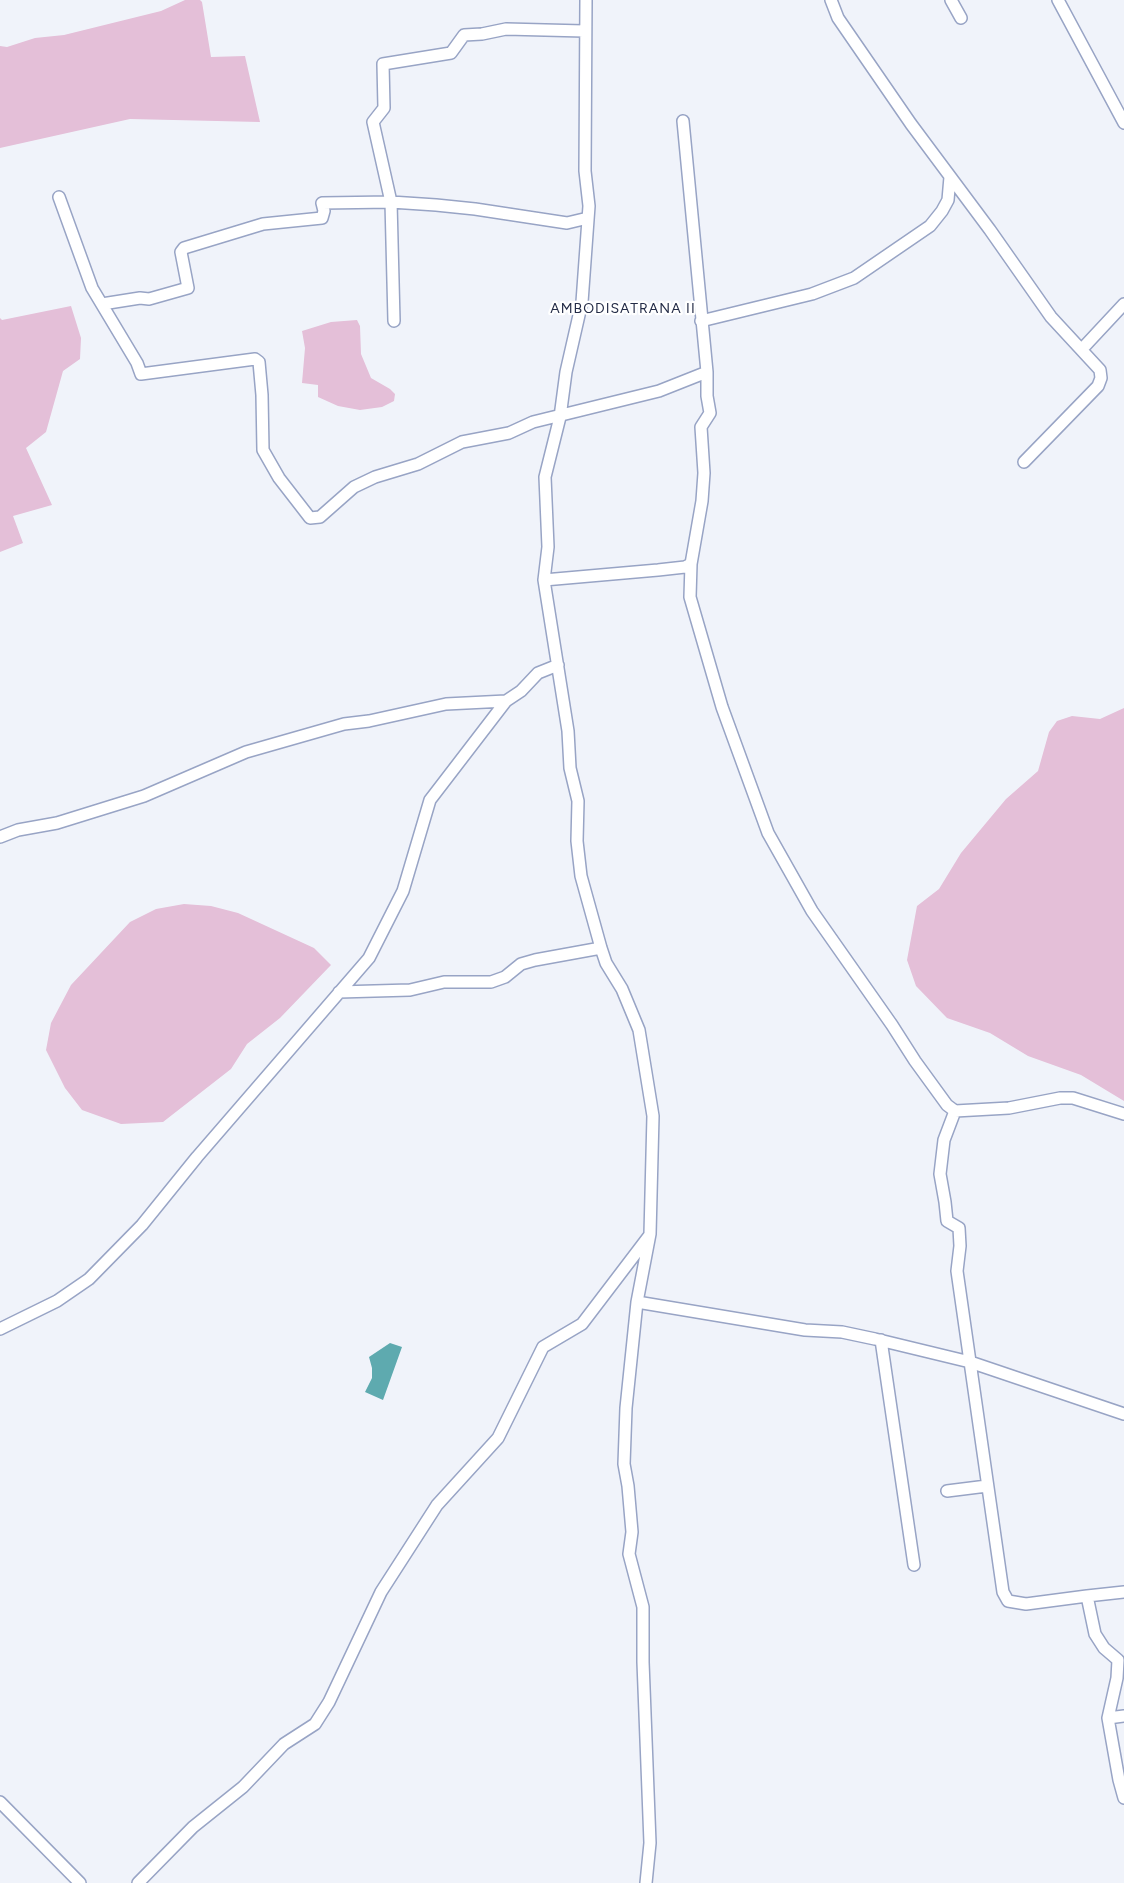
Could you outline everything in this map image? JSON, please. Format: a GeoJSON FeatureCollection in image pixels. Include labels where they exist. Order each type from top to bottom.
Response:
{"type":"FeatureCollection","features":[{"type":"Feature","properties":{"kind":"street"},"geometry":{"type":"LineString","coordinates":[[586,0],[584,32],[585,171],[589,206],[582,302],[566,372],[560,416],[546,477],[548,547],[544,580],[568,731],[570,768],[578,801],[577,841],[581,876],[600,948],[606,963],[622,989],[639,1030],[653,1116],[650,1234],[637,1302],[626,1408],[624,1464],[632,1532],[629,1554],[644,1608],[650,1843],[646,1883]]}},
{"type":"Feature","properties":{"kind":"street"},"geometry":{"type":"LineString","coordinates":[[831,0],[838,18],[1051,318],[1100,370],[1101,378],[1098,386],[1024,462]]}},
{"type":"Feature","properties":{"kind":"street"},"geometry":{"type":"LineString","coordinates":[[951,0],[961,18]]}},
{"type":"Feature","properties":{"kind":"street"},"geometry":{"type":"LineString","coordinates":[[1058,0],[1124,123]]}},
{"type":"Feature","properties":{"kind":"street"},"geometry":{"type":"LineString","coordinates":[[394,321],[391,202],[373,122],[384,108],[383,64],[451,53],[464,36],[506,29],[584,32]]}},
{"type":"Feature","properties":{"kind":"street"},"geometry":{"type":"LineString","coordinates":[[683,122],[710,413],[702,427],[704,473],[702,501],[691,564],[690,597],[722,707],[768,833],[812,911],[948,1106],[955,1111],[1009,1108],[1060,1098],[1073,1098],[1124,1114]]}},
{"type":"Feature","properties":{"kind":"street"},"geometry":{"type":"LineString","coordinates":[[701,321],[812,294],[854,278],[930,226],[948,200],[950,177]]}},
{"type":"Feature","properties":{"kind":"street"},"geometry":{"type":"LineString","coordinates":[[59,197],[92,288],[137,363],[141,374],[254,359],[259,362],[263,450],[279,478],[310,518],[320,516],[354,487],[375,477],[418,464],[462,442],[509,432],[533,422],[659,391],[707,372]]}},
{"type":"Feature","properties":{"kind":"street"},"geometry":{"type":"LineString","coordinates":[[102,304],[140,298],[149,299],[188,288],[181,252],[184,248],[263,224],[322,218],[324,211],[322,203],[391,202],[475,209],[566,223],[588,218]]}},
{"type":"Feature","properties":{"kind":"street"},"geometry":{"type":"LineString","coordinates":[[1082,349],[1124,304]]}},
{"type":"Feature","properties":{"kind":"street"},"geometry":{"type":"LineString","coordinates":[[544,580],[658,570],[684,567],[691,564]]}},
{"type":"Feature","properties":{"kind":"street"},"geometry":{"type":"LineString","coordinates":[[0,1329],[57,1301],[89,1279],[142,1225],[197,1157],[368,958],[403,891],[430,800],[506,701],[521,691],[538,673],[558,665]]}},
{"type":"Feature","properties":{"kind":"street"},"geometry":{"type":"LineString","coordinates":[[0,837],[18,830],[57,823],[144,796],[246,752],[344,724],[369,721],[446,704],[506,701]]}},
{"type":"Feature","properties":{"kind":"street"},"geometry":{"type":"LineString","coordinates":[[339,992],[410,990],[444,982],[492,982],[505,976],[522,964],[600,948]]}},
{"type":"Feature","properties":{"kind":"street"},"geometry":{"type":"LineString","coordinates":[[955,1111],[944,1140],[940,1174],[946,1202],[947,1221],[959,1228],[960,1246],[957,1271],[1002,1592],[1008,1601],[1026,1604],[1124,1592]]}},
{"type":"Feature","properties":{"kind":"street"},"geometry":{"type":"LineString","coordinates":[[138,1883],[193,1827],[243,1786],[284,1744],[315,1724],[329,1702],[381,1592],[437,1505],[498,1438],[543,1347],[582,1324],[650,1234]]}},
{"type":"Feature","properties":{"kind":"street"},"geometry":{"type":"LineString","coordinates":[[637,1302],[805,1330],[842,1332],[881,1340],[970,1362],[1124,1414]]}},
{"type":"Feature","properties":{"kind":"street"},"geometry":{"type":"LineString","coordinates":[[881,1340],[914,1565]]}},
{"type":"Feature","properties":{"kind":"street"},"geometry":{"type":"LineString","coordinates":[[947,1491],[987,1486]]}},
{"type":"Feature","properties":{"kind":"street"},"geometry":{"type":"LineString","coordinates":[[1087,1596],[1095,1634],[1104,1648],[1118,1660],[1117,1678],[1108,1718],[1124,1798]]}},
{"type":"Feature","properties":{"kind":"street"},"geometry":{"type":"LineString","coordinates":[[1108,1718],[1124,1716]]}},
{"type":"Feature","properties":{"kind":"street"},"geometry":{"type":"LineString","coordinates":[[0,1802],[80,1883]]}},
{"type":"Feature","properties":{"kind":"shaded area"},"geometry":{"type":"Polygon","coordinates":[[[185,0],[200,0],[202,2],[211,57],[245,56],[260,122],[130,119],[0,148],[0,46],[7,47],[35,38],[64,35],[161,11],[185,0]]]}},
{"type":"Feature","properties":{"kind":"shaded area"},"geometry":{"type":"Polygon","coordinates":[[[71,306],[81,338],[80,359],[63,371],[46,432],[26,448],[52,505],[13,516],[23,543],[0,552],[0,318],[2,320],[71,306]]]}},
{"type":"Feature","properties":{"kind":"shaded area"},"geometry":{"type":"Polygon","coordinates":[[[357,320],[360,326],[361,354],[371,378],[395,394],[394,401],[382,407],[360,410],[338,406],[318,397],[318,385],[302,383],[305,348],[302,331],[331,322],[357,320]]]}},
{"type":"Feature","properties":{"kind":"shaded area"},"geometry":{"type":"Polygon","coordinates":[[[1124,708],[1124,1101],[1081,1075],[1028,1056],[990,1033],[947,1018],[916,986],[907,960],[917,906],[939,889],[961,853],[1006,799],[1038,771],[1049,732],[1057,721],[1072,716],[1100,719],[1124,708]]]}},
{"type":"Feature","properties":{"kind":"shaded area"},"geometry":{"type":"Polygon","coordinates":[[[184,904],[211,906],[238,913],[314,948],[331,965],[280,1018],[247,1044],[231,1069],[163,1122],[121,1124],[82,1110],[65,1088],[46,1050],[51,1023],[71,985],[130,922],[156,909],[184,904]]]}},
{"type":"Feature","properties":{"kind":"water"},"geometry":{"type":"Polygon","coordinates":[[[390,1343],[402,1347],[383,1400],[365,1392],[372,1378],[369,1357],[390,1343]]]}},
{"type":"Feature","properties":{"kind":"district","name":"AMBODISATRANA II"},"geometry":{"type":"Point","coordinates":[623,309]}}]}
